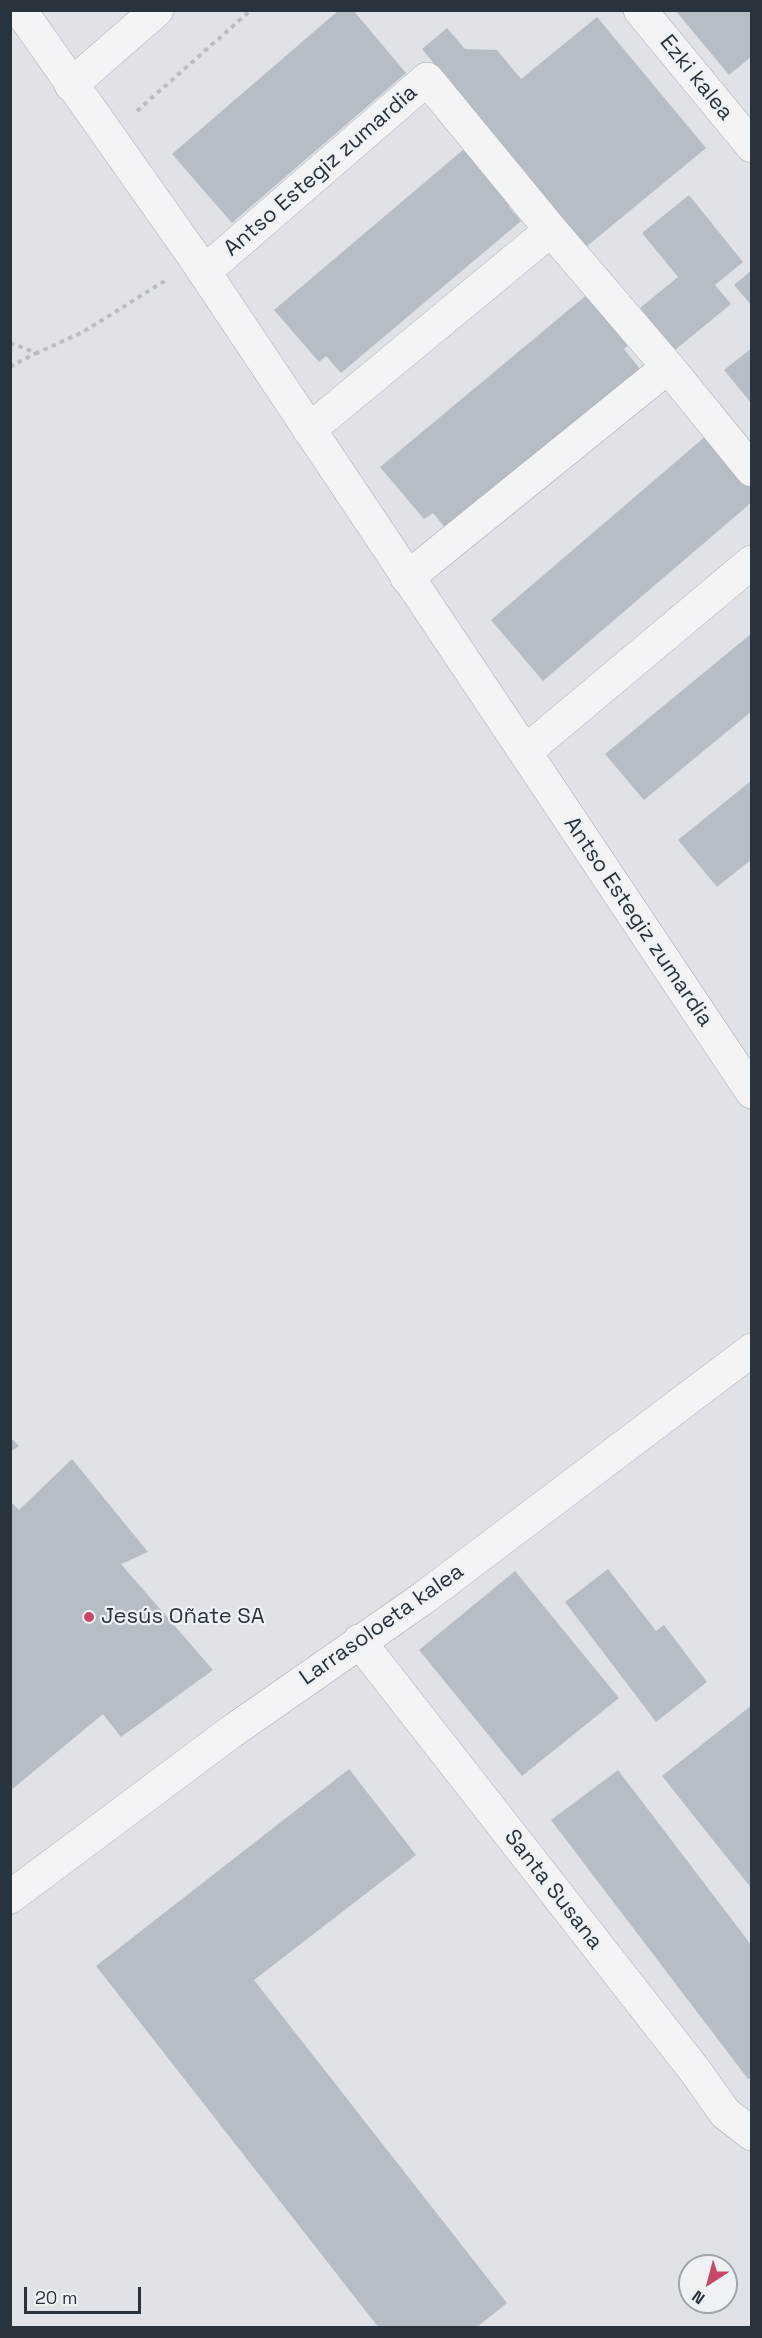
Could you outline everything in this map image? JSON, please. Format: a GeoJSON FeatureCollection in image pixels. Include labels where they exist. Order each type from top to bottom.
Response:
{"type":"FeatureCollection","features":[{"type":"Feature","properties":{"kind":"street","name":"Antso Estegiz zumardia"},"geometry":{"type":"LineString","coordinates":[[20,10],[200,267],[752,1092]]}},
{"type":"Feature","properties":{"kind":"street"},"geometry":{"type":"LineString","coordinates":[[72,85],[157,10]]}},
{"type":"Feature","properties":{"kind":"street","name":"Ezki kalea"},"geometry":{"type":"LineString","coordinates":[[640,10],[752,146]]}},
{"type":"Feature","properties":{"kind":"street","name":"Antso Estegiz zumardia"},"geometry":{"type":"LineString","coordinates":[[200,267],[427,79],[752,470]]}},
{"type":"Feature","properties":{"kind":"street"},"geometry":{"type":"LineString","coordinates":[[309,430],[551,230]]}},
{"type":"Feature","properties":{"kind":"street"},"geometry":{"type":"LineString","coordinates":[[407,578],[668,368]]}},
{"type":"Feature","properties":{"kind":"street"},"geometry":{"type":"LineString","coordinates":[[525,752],[752,562]]}},
{"type":"Feature","properties":{"kind":"street","name":"Larrasoloeta kalea"},"geometry":{"type":"LineString","coordinates":[[10,1897],[231,1732],[422,1599],[752,1350]]}},
{"type":"Feature","properties":{"kind":"street","name":"Santa Susana"},"geometry":{"type":"LineString","coordinates":[[359,1641],[725,2113],[752,2134]]}},
{"type":"Feature","properties":{"kind":"path"},"geometry":{"type":"LineString","coordinates":[[104,133],[132,116],[250,10]]}},
{"type":"Feature","properties":{"kind":"path"},"geometry":{"type":"LineString","coordinates":[[10,367],[83,332],[200,267]]}},
{"type":"Feature","properties":{"kind":"path"},"geometry":{"type":"LineString","coordinates":[[10,343],[37,353]]}},
{"type":"Feature","properties":{"kind":"building"},"geometry":{"type":"Polygon","coordinates":[[[339,10],[353,10],[406,73],[232,223],[172,154],[339,10]]]}},
{"type":"Feature","properties":{"kind":"building"},"geometry":{"type":"Polygon","coordinates":[[[675,10],[752,10],[752,56],[729,75],[675,10]]]}},
{"type":"Feature","properties":{"kind":"building"},"geometry":{"type":"Polygon","coordinates":[[[597,17],[706,148],[586,247],[422,49],[447,28],[465,49],[497,50],[521,79],[597,17]]]}},
{"type":"Feature","properties":{"kind":"building"},"geometry":{"type":"Polygon","coordinates":[[[470,144],[518,200],[509,207],[521,221],[341,373],[326,356],[319,362],[274,310],[470,144]]]}},
{"type":"Feature","properties":{"kind":"building"},"geometry":{"type":"Polygon","coordinates":[[[689,195],[743,262],[715,285],[731,304],[675,350],[640,308],[678,277],[642,233],[689,195]]]}},
{"type":"Feature","properties":{"kind":"building"},"geometry":{"type":"Polygon","coordinates":[[[752,270],[752,306],[734,285],[752,270]]]}},
{"type":"Feature","properties":{"kind":"building"},"geometry":{"type":"Polygon","coordinates":[[[589,293],[630,343],[624,349],[640,369],[447,530],[433,513],[424,519],[380,467],[589,293]]]}},
{"type":"Feature","properties":{"kind":"building"},"geometry":{"type":"Polygon","coordinates":[[[752,348],[752,404],[724,370],[752,348]]]}},
{"type":"Feature","properties":{"kind":"building"},"geometry":{"type":"Polygon","coordinates":[[[707,435],[752,486],[752,502],[543,681],[491,620],[707,435]]]}},
{"type":"Feature","properties":{"kind":"building"},"geometry":{"type":"Polygon","coordinates":[[[752,633],[752,711],[644,800],[605,754],[752,633]]]}},
{"type":"Feature","properties":{"kind":"building"},"geometry":{"type":"Polygon","coordinates":[[[752,780],[752,859],[717,887],[678,840],[752,780]]]}},
{"type":"Feature","properties":{"kind":"building"},"geometry":{"type":"Polygon","coordinates":[[[10,1437],[19,1446],[10,1452],[10,1437]]]}},
{"type":"Feature","properties":{"kind":"building","name":"Jesús Oñate SA"},"geometry":{"type":"Polygon","coordinates":[[[72,1459],[148,1552],[121,1564],[213,1670],[121,1737],[103,1714],[10,1791],[10,1501],[19,1510],[72,1459]]]}},
{"type":"Feature","properties":{"kind":"building"},"geometry":{"type":"Polygon","coordinates":[[[608,1569],[656,1631],[664,1625],[707,1682],[656,1722],[565,1602],[608,1569]]]}},
{"type":"Feature","properties":{"kind":"building"},"geometry":{"type":"Polygon","coordinates":[[[515,1571],[619,1698],[522,1776],[419,1650],[515,1571]]]}},
{"type":"Feature","properties":{"kind":"building"},"geometry":{"type":"Polygon","coordinates":[[[752,1705],[752,1889],[662,1776],[752,1705]]]}},
{"type":"Feature","properties":{"kind":"building"},"geometry":{"type":"Polygon","coordinates":[[[349,1769],[416,1855],[254,1980],[507,2303],[476,2328],[379,2328],[96,1966],[349,1769]]]}},
{"type":"Feature","properties":{"kind":"building"},"geometry":{"type":"Polygon","coordinates":[[[618,1770],[752,1946],[752,2077],[748,2079],[551,1820],[618,1770]]]}},
{"type":"Feature","properties":{"kind":"place","name":"Jesús Oñate SA"},"geometry":{"type":"Point","coordinates":[89,1617]}}]}
